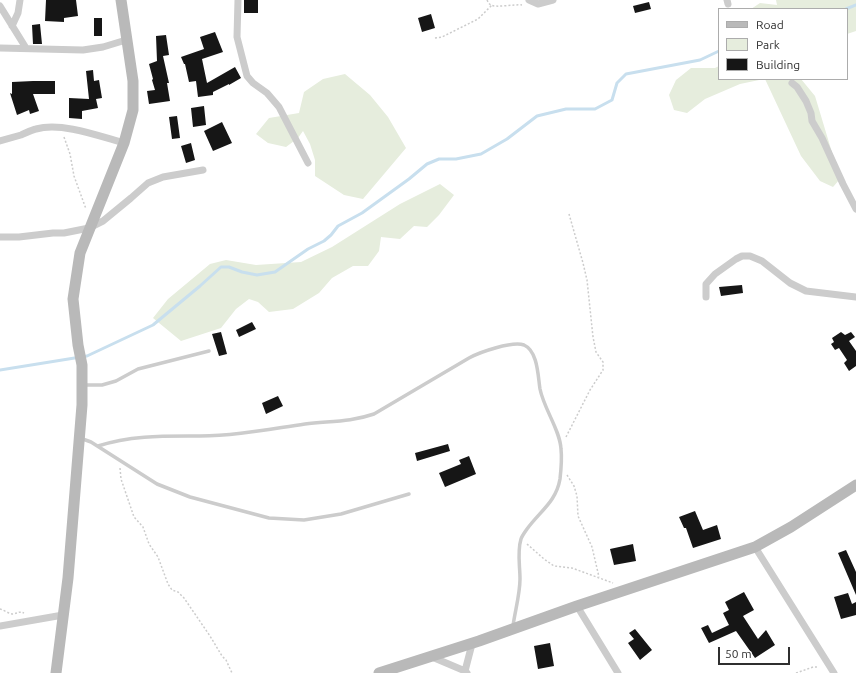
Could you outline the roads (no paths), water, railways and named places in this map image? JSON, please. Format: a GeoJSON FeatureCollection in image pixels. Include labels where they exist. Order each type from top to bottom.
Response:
{"type":"FeatureCollection","features":[{"type":"Feature","properties":{"kind":"street"},"geometry":{"type":"LineString","coordinates":[[12,26],[18,13],[20,0]]}},
{"type":"Feature","properties":{"kind":"street"},"geometry":{"type":"LineString","coordinates":[[56,673],[68,578],[82,405],[82,365],[78,345],[73,299],[80,253],[124,143],[130,124],[133,103],[133,81],[121,0]]}},
{"type":"Feature","properties":{"kind":"street"},"geometry":{"type":"LineString","coordinates":[[238,0],[237,36],[247,76],[253,83],[267,93],[279,107],[308,163]]}},
{"type":"Feature","properties":{"kind":"street"},"geometry":{"type":"LineString","coordinates":[[530,1],[538,4],[553,0]]}},
{"type":"Feature","properties":{"kind":"street"},"geometry":{"type":"LineString","coordinates":[[0,6],[26,48]]}},
{"type":"Feature","properties":{"kind":"street"},"geometry":{"type":"LineString","coordinates":[[0,48],[83,50],[103,47],[126,40]]}},
{"type":"Feature","properties":{"kind":"street"},"geometry":{"type":"LineString","coordinates":[[792,83],[797,87],[806,101],[811,113],[812,121],[826,144],[843,184],[856,209]]}},
{"type":"Feature","properties":{"kind":"street"},"geometry":{"type":"LineString","coordinates":[[0,141],[45,127],[85,132],[124,143]]}},
{"type":"Feature","properties":{"kind":"street"},"geometry":{"type":"LineString","coordinates":[[0,236],[19,237],[52,233],[64,234],[103,221],[148,183],[163,177],[203,170]]}},
{"type":"Feature","properties":{"kind":"street"},"geometry":{"type":"LineString","coordinates":[[706,297],[706,284],[715,274],[742,256],[750,256],[762,261],[790,283],[806,291],[856,297]]}},
{"type":"Feature","properties":{"kind":"street"},"geometry":{"type":"LineString","coordinates":[[379,673],[472,644],[577,606],[755,547],[791,527],[856,485]]}},
{"type":"Feature","properties":{"kind":"street"},"geometry":{"type":"LineString","coordinates":[[755,547],[833,672]]}},
{"type":"Feature","properties":{"kind":"street"},"geometry":{"type":"LineString","coordinates":[[577,606],[618,673]]}},
{"type":"Feature","properties":{"kind":"street"},"geometry":{"type":"LineString","coordinates":[[0,626],[63,615]]}},
{"type":"Feature","properties":{"kind":"street"},"geometry":{"type":"LineString","coordinates":[[432,657],[466,672],[472,644]]}},
{"type":"Feature","properties":{"kind":"lane"},"geometry":{"type":"LineString","coordinates":[[98,446],[113,441],[148,436],[204,436],[256,432],[307,424],[362,418],[374,414],[469,358],[491,349],[517,344],[524,345],[529,348],[533,354],[537,367],[542,398],[561,445],[561,465],[558,490],[554,498],[535,519],[521,539],[519,553],[520,580],[512,629]]}},
{"type":"Feature","properties":{"kind":"lane"},"geometry":{"type":"LineString","coordinates":[[82,385],[102,385],[116,381],[138,369],[209,351]]}},
{"type":"Feature","properties":{"kind":"lane"},"geometry":{"type":"LineString","coordinates":[[79,437],[98,446],[157,484],[245,513],[269,518],[304,520],[341,514],[409,494]]}},
{"type":"Feature","properties":{"kind":"waterway"},"geometry":{"type":"LineString","coordinates":[[848,8],[856,5]]}},
{"type":"Feature","properties":{"kind":"waterway"},"geometry":{"type":"LineString","coordinates":[[0,370],[87,356],[153,325],[221,267],[229,267],[242,272],[257,275],[275,272],[308,249],[324,241],[338,226],[362,213],[427,164],[439,159],[456,159],[481,154],[507,139],[537,116],[566,109],[595,109],[612,100],[617,83],[626,74],[700,60],[718,51]]}}]}
